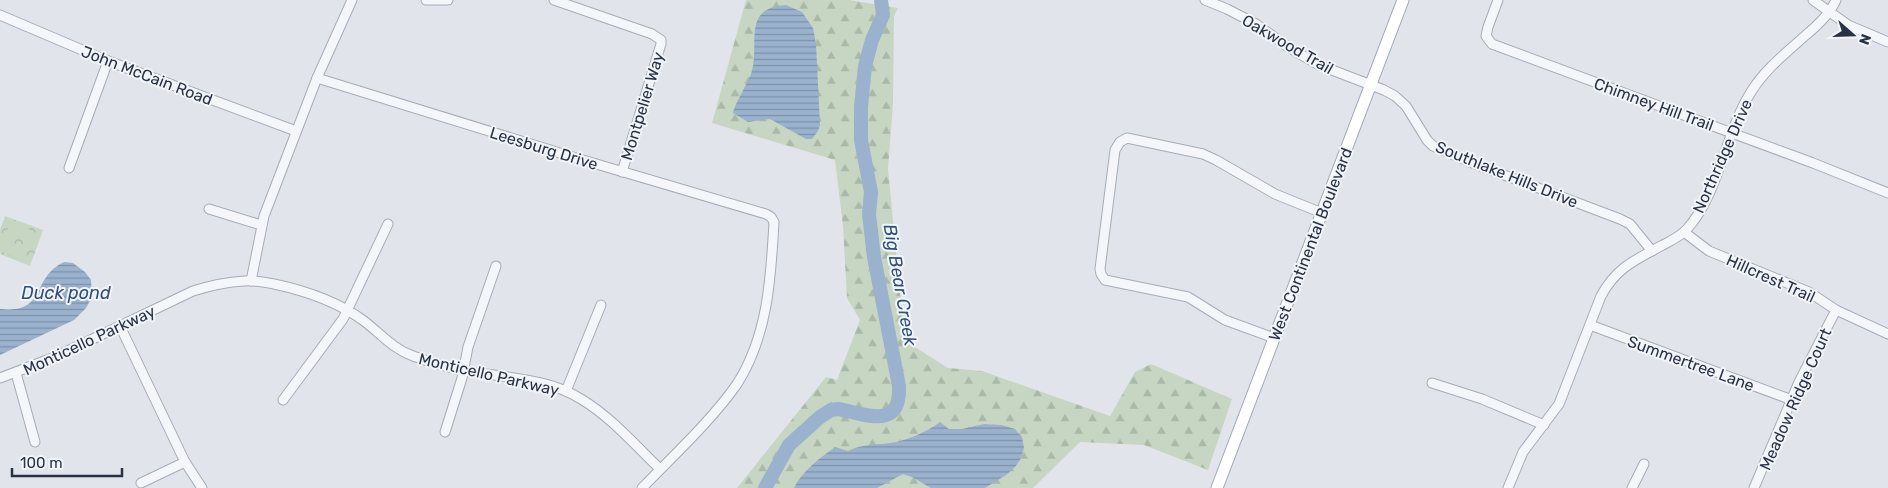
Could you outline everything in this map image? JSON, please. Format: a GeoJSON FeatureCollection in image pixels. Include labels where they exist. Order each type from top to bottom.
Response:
{"type":"FeatureCollection","features":[{"type":"Feature","properties":{"kind":"main road","name":"West Continental Boulevard"},"geometry":{"type":"LineString","coordinates":[[1216,488],[1372,86],[1403,0]]}},
{"type":"Feature","properties":{"kind":"street"},"geometry":{"type":"LineString","coordinates":[[251,281],[261,225],[317,78],[352,0]]}},
{"type":"Feature","properties":{"kind":"street"},"geometry":{"type":"LineString","coordinates":[[426,0],[448,0]]}},
{"type":"Feature","properties":{"kind":"street","name":"Montpelier Way"},"geometry":{"type":"LineString","coordinates":[[554,0],[652,34],[661,40],[662,44],[622,172]]}},
{"type":"Feature","properties":{"kind":"street","name":"Oakwood Trail"},"geometry":{"type":"LineString","coordinates":[[1205,0],[1256,24],[1288,47],[1319,65],[1372,86]]}},
{"type":"Feature","properties":{"kind":"street","name":"Chimney Hill Trail"},"geometry":{"type":"LineString","coordinates":[[1498,0],[1486,36],[1492,44],[1732,132],[1888,193]]}},
{"type":"Feature","properties":{"kind":"street"},"geometry":{"type":"LineString","coordinates":[[1813,0],[1828,13],[1848,25],[1888,42]]}},
{"type":"Feature","properties":{"kind":"street","name":"Northridge Drive"},"geometry":{"type":"LineString","coordinates":[[1508,488],[1523,452],[1559,404],[1601,296],[1615,276],[1626,265],[1684,232],[1702,207],[1710,191],[1732,132],[1752,90],[1769,68],[1828,13],[1836,0]]}},
{"type":"Feature","properties":{"kind":"street","name":"John McCain Road"},"geometry":{"type":"LineString","coordinates":[[0,15],[108,61],[296,132]]}},
{"type":"Feature","properties":{"kind":"street"},"geometry":{"type":"LineString","coordinates":[[69,168],[108,61]]}},
{"type":"Feature","properties":{"kind":"street","name":"Leesburg Drive"},"geometry":{"type":"LineString","coordinates":[[317,78],[772,217],[774,222],[768,301],[749,361],[736,384],[708,419],[660,469]]}},
{"type":"Feature","properties":{"kind":"street","name":"Southlake Hills Drive"},"geometry":{"type":"LineString","coordinates":[[1372,86],[1395,96],[1406,106],[1427,140],[1433,146],[1620,219],[1630,224],[1652,251]]}},
{"type":"Feature","properties":{"kind":"street"},"geometry":{"type":"LineString","coordinates":[[1274,338],[1225,320],[1188,297],[1105,280],[1100,268],[1115,150],[1120,142],[1127,138],[1193,151],[1216,160],[1275,194],[1322,213]]}},
{"type":"Feature","properties":{"kind":"street"},"geometry":{"type":"LineString","coordinates":[[209,210],[261,225]]}},
{"type":"Feature","properties":{"kind":"street"},"geometry":{"type":"LineString","coordinates":[[283,400],[348,310],[388,224]]}},
{"type":"Feature","properties":{"kind":"street","name":"Hillcrest Trail"},"geometry":{"type":"LineString","coordinates":[[1684,232],[1709,251],[1809,292],[1836,310],[1888,334]]}},
{"type":"Feature","properties":{"kind":"street"},"geometry":{"type":"LineString","coordinates":[[445,432],[464,370],[468,347],[496,266]]}},
{"type":"Feature","properties":{"kind":"street","name":"Monticello Parkway"},"geometry":{"type":"LineString","coordinates":[[0,378],[54,358],[193,291],[210,286],[251,281],[291,288],[332,301],[348,310],[401,351],[464,370],[507,376],[581,398],[610,420],[660,469]]}},
{"type":"Feature","properties":{"kind":"street"},"geometry":{"type":"LineString","coordinates":[[566,392],[600,305]]}},
{"type":"Feature","properties":{"kind":"street","name":"Meadow Ridge Court"},"geometry":{"type":"LineString","coordinates":[[1754,488],[1812,354],[1836,310]]}},
{"type":"Feature","properties":{"kind":"street"},"geometry":{"type":"LineString","coordinates":[[120,326],[185,462],[202,488]]}},
{"type":"Feature","properties":{"kind":"street","name":"Summertree Lane"},"geometry":{"type":"LineString","coordinates":[[1590,326],[1792,400]]}},
{"type":"Feature","properties":{"kind":"street"},"geometry":{"type":"LineString","coordinates":[[16,373],[35,442]]}},
{"type":"Feature","properties":{"kind":"street"},"geometry":{"type":"LineString","coordinates":[[1432,382],[1482,399],[1544,425]]}},
{"type":"Feature","properties":{"kind":"street"},"geometry":{"type":"LineString","coordinates":[[141,483],[185,462]]}},
{"type":"Feature","properties":{"kind":"street"},"geometry":{"type":"LineString","coordinates":[[1632,488],[1644,464]]}},
{"type":"Feature","properties":{"kind":"street"},"geometry":{"type":"LineString","coordinates":[[642,488],[660,469]]}},
{"type":"Feature","properties":{"kind":"green space"},"geometry":{"type":"Polygon","coordinates":[[[746,0],[849,0],[898,8],[894,16],[893,104],[888,169],[901,303],[915,347],[948,368],[982,371],[1110,416],[1135,372],[1151,364],[1232,399],[1208,470],[1144,445],[1080,442],[1033,488],[737,488],[826,377],[837,380],[860,320],[847,298],[843,226],[835,160],[712,123],[746,0]]]}},
{"type":"Feature","properties":{"kind":"green space"},"geometry":{"type":"Polygon","coordinates":[[[5,216],[43,230],[30,266],[0,254],[0,230],[5,216]]]}},
{"type":"Feature","properties":{"kind":"green space"},"geometry":{"type":"Polygon","coordinates":[[[11,222],[35,232],[30,243],[6,233],[11,222]]]}},
{"type":"Feature","properties":{"kind":"green space"},"geometry":{"type":"Polygon","coordinates":[[[4,239],[28,249],[24,260],[0,251],[4,239]]]}},
{"type":"Feature","properties":{"kind":"water"},"geometry":{"type":"Polygon","coordinates":[[[786,5],[802,12],[813,28],[816,44],[820,125],[812,139],[806,139],[770,119],[748,122],[733,113],[751,74],[757,21],[763,13],[772,8],[786,5]]]}},
{"type":"Feature","properties":{"kind":"water","name":"Duck pond"},"geometry":{"type":"Polygon","coordinates":[[[64,262],[73,263],[85,272],[91,280],[92,297],[86,308],[74,320],[0,355],[0,309],[15,309],[25,306],[32,301],[46,277],[53,269],[64,262]]]}},
{"type":"Feature","properties":{"kind":"water"},"geometry":{"type":"Polygon","coordinates":[[[940,422],[949,429],[962,429],[984,424],[1001,425],[1015,429],[1022,437],[1024,448],[1020,460],[1006,475],[985,488],[931,488],[903,474],[877,488],[794,488],[807,470],[835,447],[848,451],[863,446],[896,442],[916,436],[940,422]]]}},
{"type":"Feature","properties":{"kind":"waterway","name":"Big Bear Creek"},"geometry":{"type":"LineString","coordinates":[[765,488],[789,445],[820,417],[831,410],[838,409],[870,416],[880,416],[888,414],[894,409],[898,400],[899,386],[874,257],[869,214],[871,192],[861,140],[861,107],[865,66],[872,40],[883,15],[881,0]]}}]}
